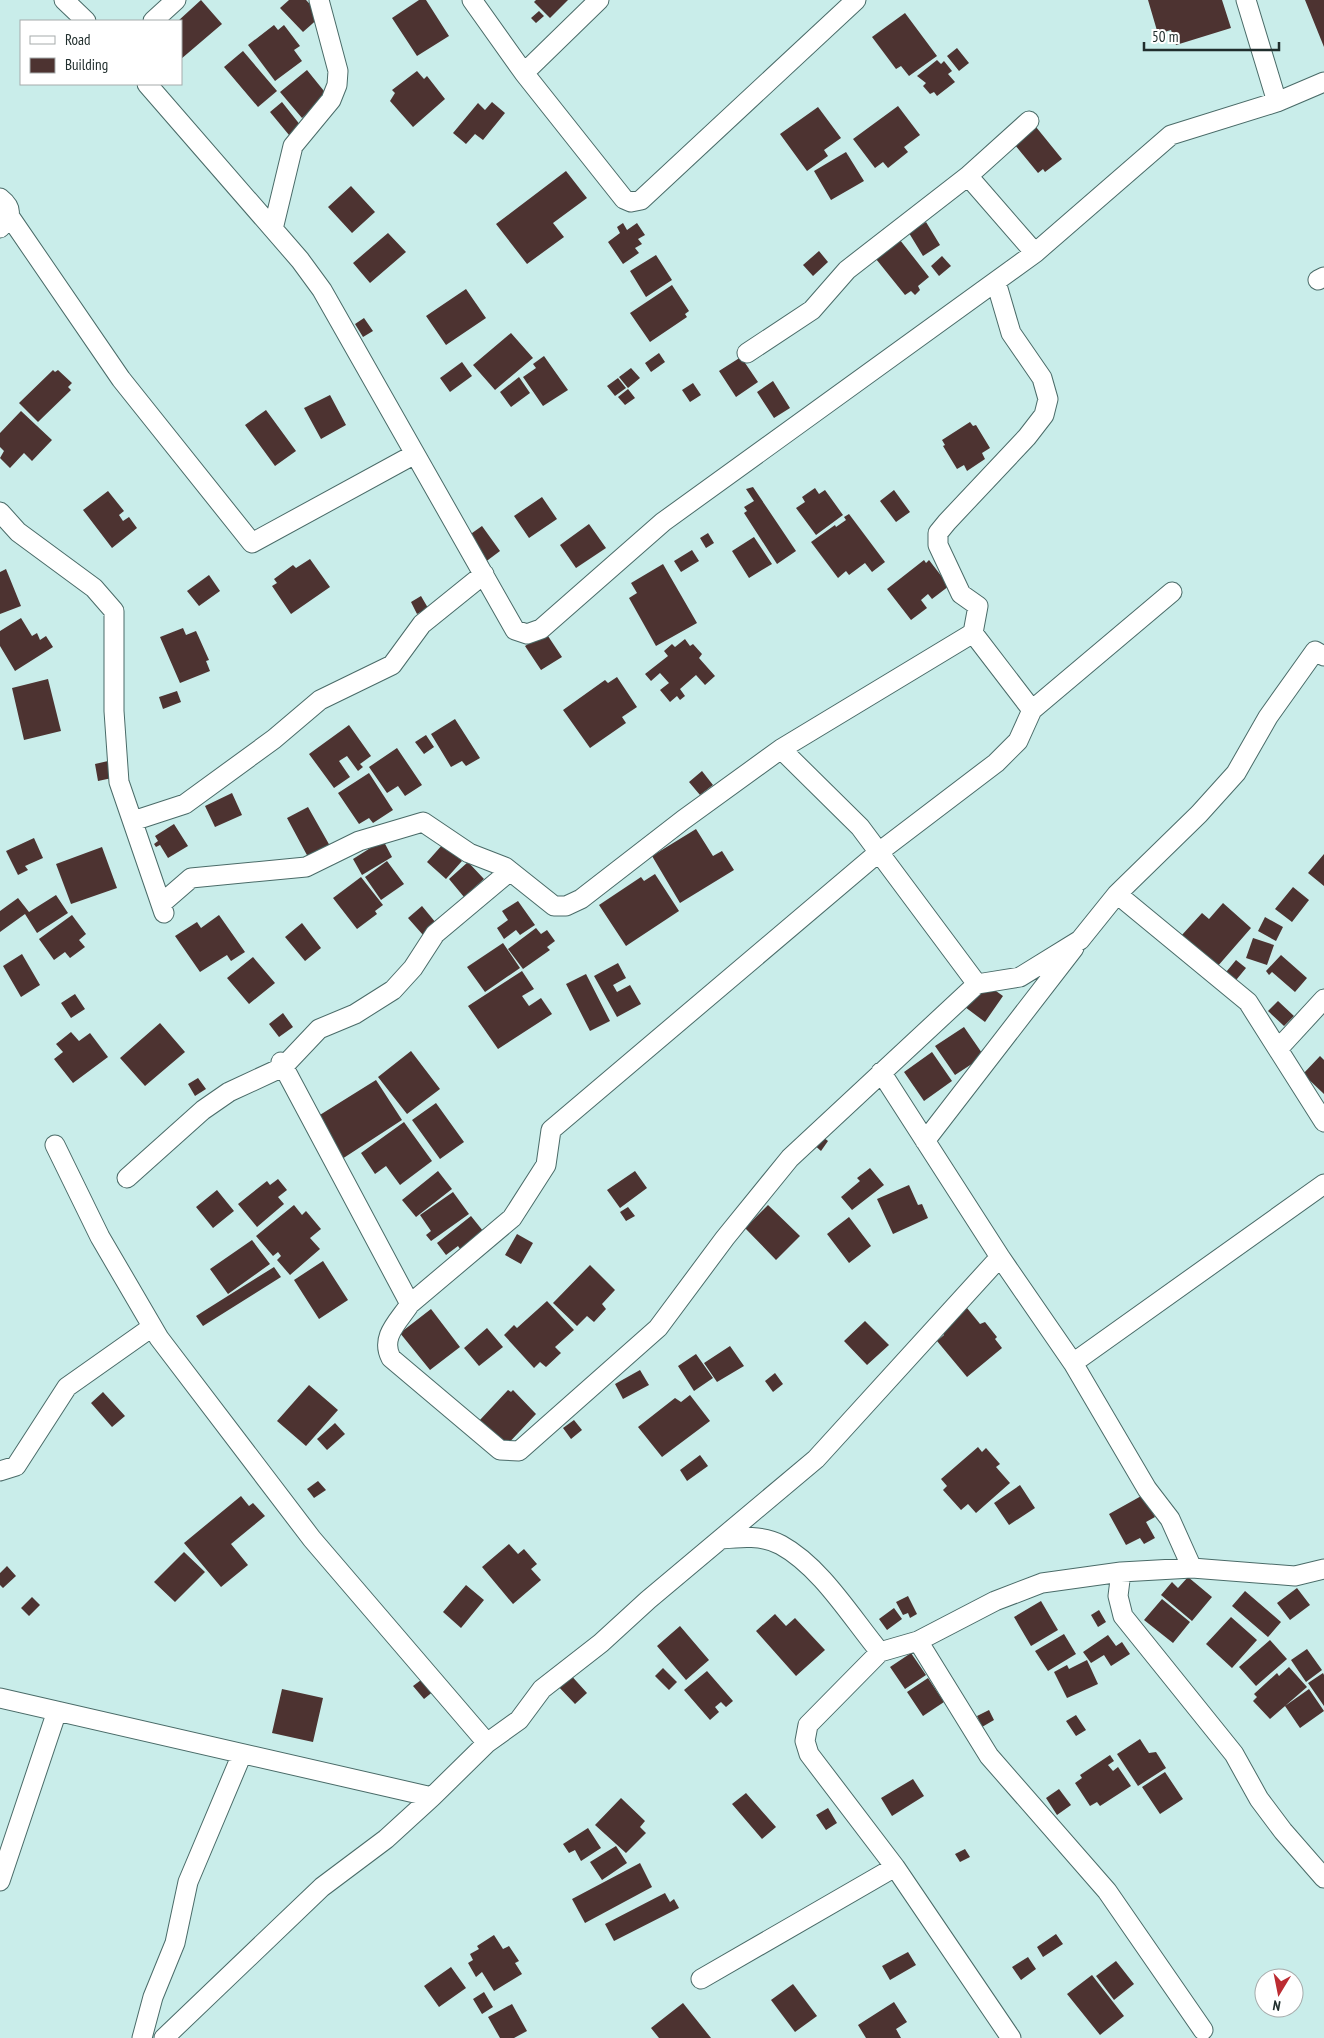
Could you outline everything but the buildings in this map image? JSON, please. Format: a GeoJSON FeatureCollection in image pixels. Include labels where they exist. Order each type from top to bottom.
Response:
{"type":"FeatureCollection","features":[{"type":"Feature","properties":{"kind":"street"},"geometry":{"type":"LineString","coordinates":[[64,0],[85,20]]}},
{"type":"Feature","properties":{"kind":"street"},"geometry":{"type":"LineString","coordinates":[[154,20],[176,0]]}},
{"type":"Feature","properties":{"kind":"street"},"geometry":{"type":"LineString","coordinates":[[273,229],[293,146],[331,100],[337,85],[338,71],[319,0]]}},
{"type":"Feature","properties":{"kind":"street"},"geometry":{"type":"LineString","coordinates":[[472,0],[524,74],[624,199],[632,202],[641,200],[856,0]]}},
{"type":"Feature","properties":{"kind":"street"},"geometry":{"type":"LineString","coordinates":[[524,74],[600,0]]}},
{"type":"Feature","properties":{"kind":"street"},"geometry":{"type":"LineString","coordinates":[[1246,0],[1277,102]]}},
{"type":"Feature","properties":{"kind":"street"},"geometry":{"type":"LineString","coordinates":[[148,85],[273,229],[322,290],[515,630],[528,634],[540,629],[662,522],[1035,253],[1171,135],[1277,102],[1324,82]]}},
{"type":"Feature","properties":{"kind":"street"},"geometry":{"type":"LineString","coordinates":[[747,353],[812,310],[847,270],[968,176],[1028,121]]}},
{"type":"Feature","properties":{"kind":"street"},"geometry":{"type":"LineString","coordinates":[[968,176],[1035,253]]}},
{"type":"Feature","properties":{"kind":"street"},"geometry":{"type":"LineString","coordinates":[[0,198],[8,204],[10,210],[5,223],[121,379],[252,543],[415,454]]}},
{"type":"Feature","properties":{"kind":"street"},"geometry":{"type":"LineString","coordinates":[[0,512],[18,532],[94,588],[114,611],[114,711],[119,782],[162,909],[191,878],[306,867],[359,841],[423,822],[469,853],[505,867],[554,906],[566,906],[581,899],[683,820],[781,749],[972,633],[978,606],[961,594],[938,545],[938,533],[1026,437],[1044,415],[1048,399],[1042,378],[1011,333],[996,282]]}},
{"type":"Feature","properties":{"kind":"street"},"geometry":{"type":"LineString","coordinates":[[133,821],[185,804],[274,738],[320,700],[392,665],[422,624],[484,574]]}},
{"type":"Feature","properties":{"kind":"street"},"geometry":{"type":"LineString","coordinates":[[1080,940],[1020,977],[977,984],[790,1158],[724,1238],[658,1328],[519,1450],[500,1450],[391,1358],[386,1348],[386,1339],[410,1304],[512,1218],[546,1165],[550,1130],[879,852],[996,763],[1018,741],[1032,710],[1172,592]]}},
{"type":"Feature","properties":{"kind":"street"},"geometry":{"type":"LineString","coordinates":[[972,633],[1032,710]]}},
{"type":"Feature","properties":{"kind":"street"},"geometry":{"type":"LineString","coordinates":[[925,1141],[1117,894],[1199,814],[1236,773],[1268,717],[1321,650]]}},
{"type":"Feature","properties":{"kind":"street"},"geometry":{"type":"LineString","coordinates":[[781,749],[860,827],[977,984]]}},
{"type":"Feature","properties":{"kind":"street"},"geometry":{"type":"LineString","coordinates":[[127,1178],[203,1110],[229,1092],[282,1065],[319,1029],[356,1014],[393,990],[412,968],[435,934],[510,871]]}},
{"type":"Feature","properties":{"kind":"street"},"geometry":{"type":"LineString","coordinates":[[1117,894],[1248,1002],[1324,1122]]}},
{"type":"Feature","properties":{"kind":"street"},"geometry":{"type":"LineString","coordinates":[[1278,1050],[1324,999]]}},
{"type":"Feature","properties":{"kind":"street"},"geometry":{"type":"LineString","coordinates":[[282,1065],[410,1304]]}},
{"type":"Feature","properties":{"kind":"street"},"geometry":{"type":"LineString","coordinates":[[881,1072],[1000,1257],[1073,1363],[1147,1489],[1170,1519],[1192,1568]]}},
{"type":"Feature","properties":{"kind":"street"},"geometry":{"type":"LineString","coordinates":[[55,1145],[100,1237],[152,1327],[312,1539],[487,1743]]}},
{"type":"Feature","properties":{"kind":"street"},"geometry":{"type":"LineString","coordinates":[[1073,1363],[1324,1184]]}},
{"type":"Feature","properties":{"kind":"street"},"geometry":{"type":"LineString","coordinates":[[164,2038],[322,1887],[386,1839],[487,1743],[519,1720],[542,1689],[601,1642],[816,1459],[1000,1257]]}},
{"type":"Feature","properties":{"kind":"street"},"geometry":{"type":"LineString","coordinates":[[0,1471],[16,1466],[67,1387],[152,1327]]}},
{"type":"Feature","properties":{"kind":"street"},"geometry":{"type":"LineString","coordinates":[[721,1539],[750,1536],[780,1544],[810,1565],[880,1652]]}},
{"type":"Feature","properties":{"kind":"street"},"geometry":{"type":"LineString","coordinates":[[1012,2038],[895,1867],[809,1754],[805,1742],[808,1725],[880,1652],[918,1642],[995,1601],[1042,1583],[1121,1572],[1192,1568],[1295,1576],[1324,1569]]}},
{"type":"Feature","properties":{"kind":"street"},"geometry":{"type":"LineString","coordinates":[[1121,1572],[1118,1596],[1122,1616],[1234,1754],[1260,1799],[1282,1831],[1324,1878]]}},
{"type":"Feature","properties":{"kind":"street"},"geometry":{"type":"LineString","coordinates":[[918,1642],[989,1756],[1107,1891],[1203,2030]]}},
{"type":"Feature","properties":{"kind":"street"},"geometry":{"type":"LineString","coordinates":[[0,1698],[432,1797]]}},
{"type":"Feature","properties":{"kind":"street"},"geometry":{"type":"LineString","coordinates":[[0,1881],[57,1711]]}},
{"type":"Feature","properties":{"kind":"street"},"geometry":{"type":"LineString","coordinates":[[142,2038],[153,1997],[174,1944],[188,1882],[242,1754]]}},
{"type":"Feature","properties":{"kind":"street"},"geometry":{"type":"LineString","coordinates":[[701,1979],[895,1867]]}}]}
